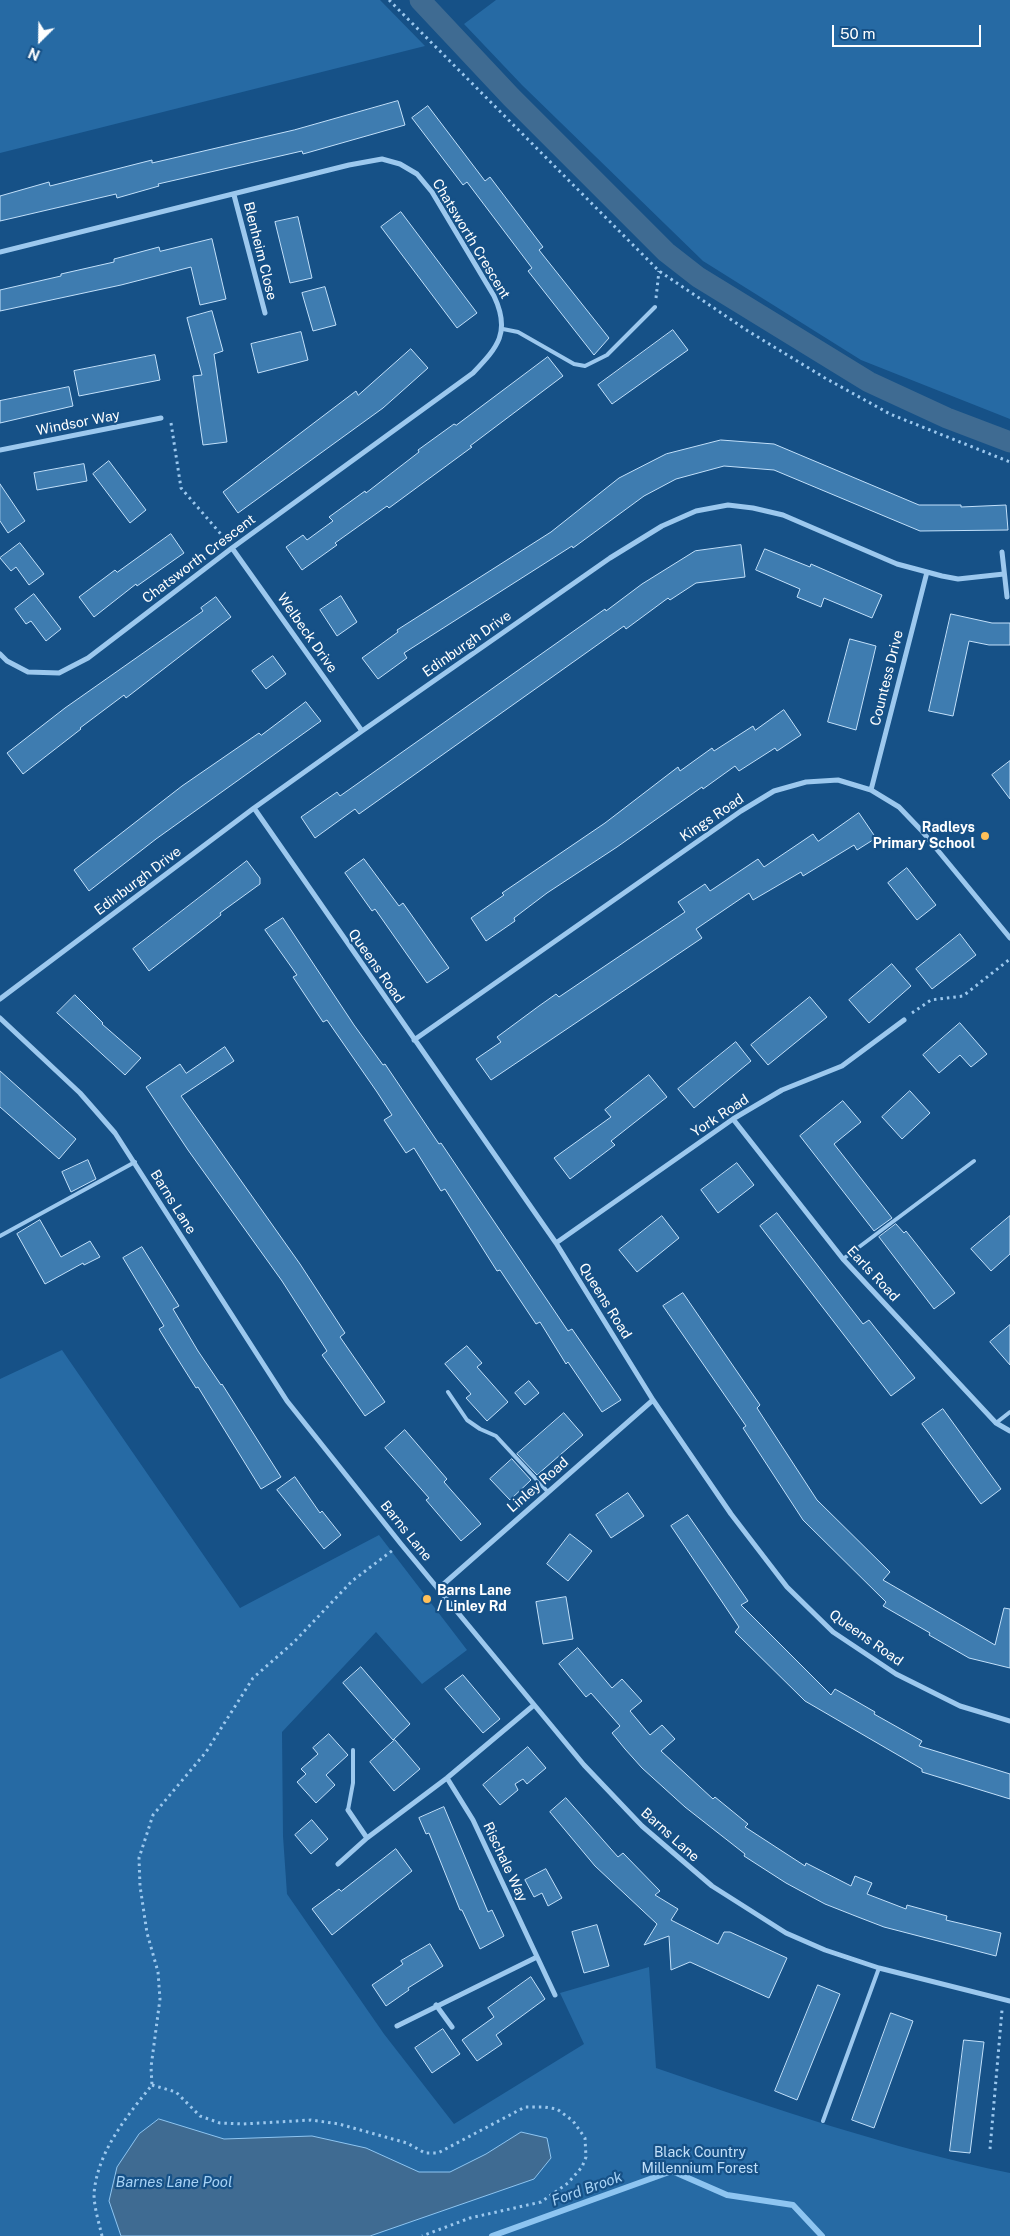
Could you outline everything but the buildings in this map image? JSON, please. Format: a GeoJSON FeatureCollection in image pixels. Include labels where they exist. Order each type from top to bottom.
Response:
{"type":"FeatureCollection","features":[{"type":"Feature","properties":{"kind":"street","name":"Chatsworth Crescent"},"geometry":{"type":"LineString","coordinates":[[0,252],[349,165],[382,159],[400,164],[417,174],[432,192],[494,296],[501,310],[503,329],[492,353],[473,373],[232,548],[88,658],[60,673],[28,672],[7,661],[0,654]]}},
{"type":"Feature","properties":{"kind":"street","name":"Blenheim Close"},"geometry":{"type":"LineString","coordinates":[[234,195],[265,313]]}},
{"type":"Feature","properties":{"kind":"street","name":"Windsor Way"},"geometry":{"type":"LineString","coordinates":[[0,450],[160,418]]}},
{"type":"Feature","properties":{"kind":"street","name":"Edinburgh Drive"},"geometry":{"type":"LineString","coordinates":[[0,999],[254,808],[362,731],[610,558],[662,526],[696,511],[728,505],[776,513],[897,564],[958,579],[1004,574]]}},
{"type":"Feature","properties":{"kind":"street","name":"Welbeck Drive"},"geometry":{"type":"LineString","coordinates":[[232,548],[362,731]]}},
{"type":"Feature","properties":{"kind":"street"},"geometry":{"type":"LineString","coordinates":[[1002,552],[1007,597]]}},
{"type":"Feature","properties":{"kind":"street","name":"Countess Drive"},"geometry":{"type":"LineString","coordinates":[[871,790],[926,572]]}},
{"type":"Feature","properties":{"kind":"street","name":"Kings Road"},"geometry":{"type":"LineString","coordinates":[[414,1040],[741,811],[774,791],[806,782],[838,780],[871,790],[898,807],[921,830],[1010,938]]}},
{"type":"Feature","properties":{"kind":"street","name":"Queens Road"},"geometry":{"type":"LineString","coordinates":[[254,808],[556,1243],[653,1400],[731,1514],[787,1587],[833,1632],[896,1674],[960,1706],[1010,1721]]}},
{"type":"Feature","properties":{"kind":"street","name":"Barns Lane"},"geometry":{"type":"LineString","coordinates":[[0,1018],[97,1110],[135,1162],[287,1401],[401,1544],[534,1705],[612,1795],[642,1826],[712,1886],[786,1933],[825,1950],[879,1968],[1010,2001]]}},
{"type":"Feature","properties":{"kind":"street","name":"York Road"},"geometry":{"type":"LineString","coordinates":[[556,1243],[733,1119],[782,1090],[842,1066],[904,1020]]}},
{"type":"Feature","properties":{"kind":"street","name":"Earls Road"},"geometry":{"type":"LineString","coordinates":[[733,1119],[843,1259],[996,1423],[1010,1431]]}},
{"type":"Feature","properties":{"kind":"street","name":"Linley Road"},"geometry":{"type":"LineString","coordinates":[[438,1589],[653,1400]]}},
{"type":"Feature","properties":{"kind":"street"},"geometry":{"type":"LineString","coordinates":[[338,1864],[367,1838],[447,1778],[534,1705]]}},
{"type":"Feature","properties":{"kind":"street","name":"Rischale Way"},"geometry":{"type":"LineString","coordinates":[[447,1778],[473,1820],[554,1995]]}},
{"type":"Feature","properties":{"kind":"street"},"geometry":{"type":"LineString","coordinates":[[348,1810],[367,1838]]}},
{"type":"Feature","properties":{"kind":"street"},"geometry":{"type":"LineString","coordinates":[[398,2026],[436,2005],[537,1957]]}},
{"type":"Feature","properties":{"kind":"street"},"geometry":{"type":"LineString","coordinates":[[436,2005],[452,2027]]}},
{"type":"Feature","properties":{"kind":"lane"},"geometry":{"type":"LineString","coordinates":[[503,329],[518,332],[574,364],[585,366],[607,355],[655,306]]}},
{"type":"Feature","properties":{"kind":"lane"},"geometry":{"type":"LineString","coordinates":[[843,1259],[974,1161]]}},
{"type":"Feature","properties":{"kind":"lane"},"geometry":{"type":"LineString","coordinates":[[0,1236],[135,1162]]}},
{"type":"Feature","properties":{"kind":"lane"},"geometry":{"type":"LineString","coordinates":[[448,1392],[467,1420],[480,1430],[496,1436],[547,1492]]}},
{"type":"Feature","properties":{"kind":"lane"},"geometry":{"type":"LineString","coordinates":[[996,1423],[1010,1412]]}},
{"type":"Feature","properties":{"kind":"lane"},"geometry":{"type":"LineString","coordinates":[[348,1810],[353,1783],[353,1750]]}},
{"type":"Feature","properties":{"kind":"lane"},"geometry":{"type":"LineString","coordinates":[[823,2121],[879,1968]]}},
{"type":"Feature","properties":{"kind":"path"},"geometry":{"type":"LineString","coordinates":[[389,0],[659,271],[764,340],[882,410],[1010,462]]}},
{"type":"Feature","properties":{"kind":"path"},"geometry":{"type":"LineString","coordinates":[[655,306],[659,271]]}},
{"type":"Feature","properties":{"kind":"path"},"geometry":{"type":"LineString","coordinates":[[160,418],[170,416],[181,488],[232,548]]}},
{"type":"Feature","properties":{"kind":"path"},"geometry":{"type":"LineString","coordinates":[[904,1020],[931,1000],[963,996],[1010,959]]}},
{"type":"Feature","properties":{"kind":"path"},"geometry":{"type":"LineString","coordinates":[[102,2236],[94,2196],[97,2172],[125,2118],[152,2085],[150,2068],[160,1999],[158,1972],[147,1934],[140,1886],[139,1858],[153,1815],[206,1752],[253,1678],[294,1642],[352,1581],[401,1544]]}},
{"type":"Feature","properties":{"kind":"path"},"geometry":{"type":"LineString","coordinates":[[990,2149],[1003,2000]]}},
{"type":"Feature","properties":{"kind":"path"},"geometry":{"type":"LineString","coordinates":[[152,2085],[176,2092],[200,2116],[220,2122],[285,2123],[311,2120],[339,2124],[407,2142],[425,2153],[438,2152],[525,2107],[557,2109],[573,2121],[585,2138],[586,2157],[582,2167],[553,2196],[518,2209],[470,2218],[422,2236]]}},
{"type":"Feature","properties":{"kind":"green space"},"geometry":{"type":"Polygon","coordinates":[[[0,0],[380,0],[425,46],[0,153],[0,0]]]}},
{"type":"Feature","properties":{"kind":"green space"},"geometry":{"type":"Polygon","coordinates":[[[496,0],[1010,0],[1010,419],[861,360],[703,261],[522,85],[464,24],[496,0]]]}},
{"type":"Feature","properties":{"kind":"green space","name":"Black Country Millennium Forest"},"geometry":{"type":"Polygon","coordinates":[[[62,1350],[240,1608],[379,1535],[467,1650],[422,1684],[376,1632],[282,1732],[283,1836],[287,1894],[384,2034],[454,2124],[584,2044],[560,1993],[649,1967],[656,2068],[876,2139],[920,2152],[1010,2173],[1010,2236],[0,2236],[0,1379],[62,1350]]]}},
{"type":"Feature","properties":{"kind":"water","name":"Barnes Lane Pool"},"geometry":{"type":"Polygon","coordinates":[[[159,2119],[224,2139],[312,2136],[366,2148],[419,2172],[450,2172],[486,2154],[521,2132],[547,2138],[551,2158],[534,2179],[370,2236],[121,2236],[109,2201],[117,2167],[139,2134],[159,2119]]]}},
{"type":"Feature","properties":{"kind":"waterway"},"geometry":{"type":"LineString","coordinates":[[420,0],[511,97],[666,252],[698,277],[869,382],[947,418],[1010,442]]}},
{"type":"Feature","properties":{"kind":"waterway","name":"Ford Brook"},"geometry":{"type":"LineString","coordinates":[[492,2236],[672,2171],[727,2195],[793,2205],[822,2236]]}},
{"type":"Feature","properties":{"kind":"place","name":"Radleys Primary School"},"geometry":{"type":"Point","coordinates":[985,836]}},
{"type":"Feature","properties":{"kind":"place","name":"Barns Lane / Linley Rd"},"geometry":{"type":"Point","coordinates":[427,1599]}}]}
